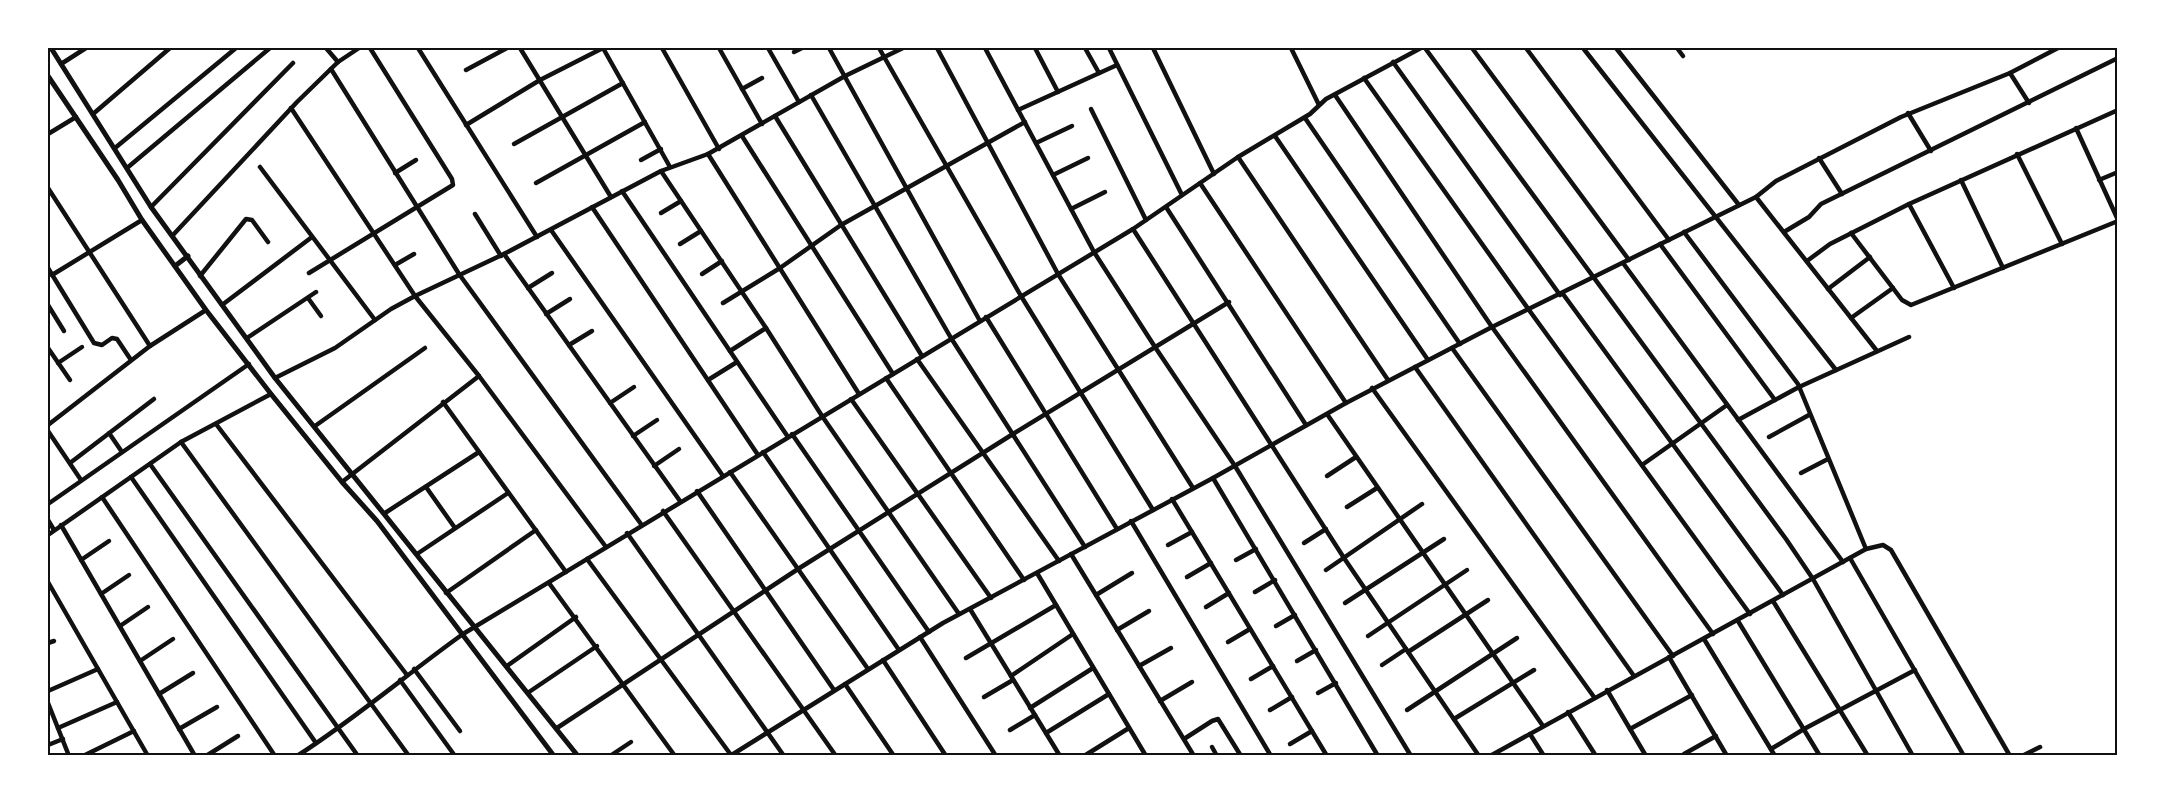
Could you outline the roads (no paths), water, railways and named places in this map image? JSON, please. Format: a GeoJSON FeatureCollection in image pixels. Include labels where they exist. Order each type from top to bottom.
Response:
{"type":"FeatureCollection","features":[{"type":"Feature","properties":{"kind":"street"},"geometry":{"type":"LineString","coordinates":[[51,48],[152,207],[275,378],[385,513],[446,593],[529,692],[578,756]]}},
{"type":"Feature","properties":{"kind":"street"},"geometry":{"type":"LineString","coordinates":[[61,64],[86,48]]}},
{"type":"Feature","properties":{"kind":"street"},"geometry":{"type":"LineString","coordinates":[[93,114],[170,48]]}},
{"type":"Feature","properties":{"kind":"street"},"geometry":{"type":"LineString","coordinates":[[115,148],[236,48]]}},
{"type":"Feature","properties":{"kind":"street"},"geometry":{"type":"LineString","coordinates":[[127,168],[270,48]]}},
{"type":"Feature","properties":{"kind":"street"},"geometry":{"type":"LineString","coordinates":[[326,48],[338,62]]}},
{"type":"Feature","properties":{"kind":"street"},"geometry":{"type":"LineString","coordinates":[[173,234],[290,108],[338,62],[359,48]]}},
{"type":"Feature","properties":{"kind":"street"},"geometry":{"type":"LineString","coordinates":[[309,273],[453,185],[452,179],[370,48]]}},
{"type":"Feature","properties":{"kind":"street"},"geometry":{"type":"LineString","coordinates":[[418,48],[537,237]]}},
{"type":"Feature","properties":{"kind":"street"},"geometry":{"type":"LineString","coordinates":[[466,70],[507,48]]}},
{"type":"Feature","properties":{"kind":"street"},"geometry":{"type":"LineString","coordinates":[[520,48],[611,197]]}},
{"type":"Feature","properties":{"kind":"street"},"geometry":{"type":"LineString","coordinates":[[466,125],[540,80],[603,48],[670,167]]}},
{"type":"Feature","properties":{"kind":"street"},"geometry":{"type":"LineString","coordinates":[[662,48],[719,149]]}},
{"type":"Feature","properties":{"kind":"street"},"geometry":{"type":"LineString","coordinates":[[719,48],[762,124]]}},
{"type":"Feature","properties":{"kind":"street"},"geometry":{"type":"LineString","coordinates":[[768,48],[799,102]]}},
{"type":"Feature","properties":{"kind":"street"},"geometry":{"type":"LineString","coordinates":[[794,52],[802,48]]}},
{"type":"Feature","properties":{"kind":"street"},"geometry":{"type":"LineString","coordinates":[[828,48],[980,321]]}},
{"type":"Feature","properties":{"kind":"street"},"geometry":{"type":"LineString","coordinates":[[878,48],[1021,296],[1153,510]]}},
{"type":"Feature","properties":{"kind":"street"},"geometry":{"type":"LineString","coordinates":[[275,378],[335,348],[415,296],[458,274],[502,255],[661,171],[719,149],[845,76],[903,48]]}},
{"type":"Feature","properties":{"kind":"street"},"geometry":{"type":"LineString","coordinates":[[937,48],[1058,274],[1193,488]]}},
{"type":"Feature","properties":{"kind":"street"},"geometry":{"type":"LineString","coordinates":[[985,48],[1094,252],[1235,466],[1411,756]]}},
{"type":"Feature","properties":{"kind":"street"},"geometry":{"type":"LineString","coordinates":[[1035,48],[1058,92]]}},
{"type":"Feature","properties":{"kind":"street"},"geometry":{"type":"LineString","coordinates":[[1085,48],[1099,73]]}},
{"type":"Feature","properties":{"kind":"street"},"geometry":{"type":"LineString","coordinates":[[1109,48],[1182,195]]}},
{"type":"Feature","properties":{"kind":"street"},"geometry":{"type":"LineString","coordinates":[[1153,48],[1214,174]]}},
{"type":"Feature","properties":{"kind":"street"},"geometry":{"type":"LineString","coordinates":[[1291,48],[1319,105]]}},
{"type":"Feature","properties":{"kind":"street"},"geometry":{"type":"LineString","coordinates":[[297,756],[372,704],[414,669],[475,626],[1133,229],[1238,157],[1305,118],[1335,94],[1421,48]]}},
{"type":"Feature","properties":{"kind":"street"},"geometry":{"type":"LineString","coordinates":[[1425,48],[1812,579],[1913,756]]}},
{"type":"Feature","properties":{"kind":"street"},"geometry":{"type":"LineString","coordinates":[[1472,48],[1629,260]]}},
{"type":"Feature","properties":{"kind":"street"},"geometry":{"type":"LineString","coordinates":[[1526,48],[1669,240]]}},
{"type":"Feature","properties":{"kind":"street"},"geometry":{"type":"LineString","coordinates":[[1583,48],[1836,370]]}},
{"type":"Feature","properties":{"kind":"street"},"geometry":{"type":"LineString","coordinates":[[1616,48],[1739,205]]}},
{"type":"Feature","properties":{"kind":"street"},"geometry":{"type":"LineString","coordinates":[[1677,48],[1683,56]]}},
{"type":"Feature","properties":{"kind":"street"},"geometry":{"type":"LineString","coordinates":[[587,559],[733,755],[834,690],[960,614],[1235,466],[1372,388],[1756,197],[1776,181],[1908,113],[2010,73],[2058,48]]}},
{"type":"Feature","properties":{"kind":"street"},"geometry":{"type":"LineString","coordinates":[[1784,232],[1809,217],[1821,204],[2118,58]]}},
{"type":"Feature","properties":{"kind":"street"},"geometry":{"type":"LineString","coordinates":[[1393,62],[1783,595]]}},
{"type":"Feature","properties":{"kind":"street"},"geometry":{"type":"LineString","coordinates":[[152,207],[293,63]]}},
{"type":"Feature","properties":{"kind":"street"},"geometry":{"type":"LineString","coordinates":[[1018,110],[1118,65]]}},
{"type":"Feature","properties":{"kind":"street"},"geometry":{"type":"LineString","coordinates":[[331,69],[458,274],[642,524]]}},
{"type":"Feature","properties":{"kind":"street"},"geometry":{"type":"LineString","coordinates":[[2010,73],[2029,103]]}},
{"type":"Feature","properties":{"kind":"street"},"geometry":{"type":"LineString","coordinates":[[48,76],[142,220],[206,310],[342,482],[376,521],[554,756]]}},
{"type":"Feature","properties":{"kind":"street"},"geometry":{"type":"LineString","coordinates":[[742,89],[762,78]]}},
{"type":"Feature","properties":{"kind":"street"},"geometry":{"type":"LineString","coordinates":[[1364,78],[1529,310],[1750,614]]}},
{"type":"Feature","properties":{"kind":"street"},"geometry":{"type":"LineString","coordinates":[[514,144],[623,83]]}},
{"type":"Feature","properties":{"kind":"street"},"geometry":{"type":"LineString","coordinates":[[1335,94],[1492,327],[1713,634]]}},
{"type":"Feature","properties":{"kind":"street"},"geometry":{"type":"LineString","coordinates":[[811,95],[951,338],[1085,547]]}},
{"type":"Feature","properties":{"kind":"street"},"geometry":{"type":"LineString","coordinates":[[290,108],[415,296],[478,376],[606,547]]}},
{"type":"Feature","properties":{"kind":"street"},"geometry":{"type":"LineString","coordinates":[[1091,109],[1146,220]]}},
{"type":"Feature","properties":{"kind":"street"},"geometry":{"type":"LineString","coordinates":[[1807,261],[1851,233],[1909,204],[2118,110]]}},
{"type":"Feature","properties":{"kind":"street"},"geometry":{"type":"LineString","coordinates":[[1908,113],[1931,151]]}},
{"type":"Feature","properties":{"kind":"street"},"geometry":{"type":"LineString","coordinates":[[775,116],[842,225],[919,358],[982,453],[1059,561]]}},
{"type":"Feature","properties":{"kind":"street"},"geometry":{"type":"LineString","coordinates":[[48,134],[76,117]]}},
{"type":"Feature","properties":{"kind":"street"},"geometry":{"type":"LineString","coordinates":[[1305,118],[1460,344]]}},
{"type":"Feature","properties":{"kind":"street"},"geometry":{"type":"LineString","coordinates":[[536,183],[645,122]]}},
{"type":"Feature","properties":{"kind":"street"},"geometry":{"type":"LineString","coordinates":[[724,303],[875,205],[1025,122]]}},
{"type":"Feature","properties":{"kind":"street"},"geometry":{"type":"LineString","coordinates":[[1036,143],[1072,126]]}},
{"type":"Feature","properties":{"kind":"street"},"geometry":{"type":"LineString","coordinates":[[1851,233],[1902,300],[1911,305],[2118,220],[2076,128]]}},
{"type":"Feature","properties":{"kind":"street"},"geometry":{"type":"LineString","coordinates":[[742,136],[892,374]]}},
{"type":"Feature","properties":{"kind":"street"},"geometry":{"type":"LineString","coordinates":[[1275,136],[1428,360]]}},
{"type":"Feature","properties":{"kind":"street"},"geometry":{"type":"LineString","coordinates":[[640,160],[661,149]]}},
{"type":"Feature","properties":{"kind":"street"},"geometry":{"type":"LineString","coordinates":[[708,154],[859,394]]}},
{"type":"Feature","properties":{"kind":"street"},"geometry":{"type":"LineString","coordinates":[[2017,154],[2062,244]]}},
{"type":"Feature","properties":{"kind":"street"},"geometry":{"type":"LineString","coordinates":[[1238,157],[1388,380]]}},
{"type":"Feature","properties":{"kind":"street"},"geometry":{"type":"LineString","coordinates":[[1053,175],[1088,158]]}},
{"type":"Feature","properties":{"kind":"street"},"geometry":{"type":"LineString","coordinates":[[1819,158],[1842,194]]}},
{"type":"Feature","properties":{"kind":"street"},"geometry":{"type":"LineString","coordinates":[[395,173],[416,160]]}},
{"type":"Feature","properties":{"kind":"street"},"geometry":{"type":"LineString","coordinates":[[260,168],[376,320]]}},
{"type":"Feature","properties":{"kind":"street"},"geometry":{"type":"LineString","coordinates":[[661,171],[722,261],[822,416],[960,614]]}},
{"type":"Feature","properties":{"kind":"street"},"geometry":{"type":"LineString","coordinates":[[2099,180],[2118,172]]}},
{"type":"Feature","properties":{"kind":"street"},"geometry":{"type":"LineString","coordinates":[[1961,180],[2003,268]]}},
{"type":"Feature","properties":{"kind":"street"},"geometry":{"type":"LineString","coordinates":[[1200,183],[1346,403]]}},
{"type":"Feature","properties":{"kind":"street"},"geometry":{"type":"LineString","coordinates":[[48,188],[150,346]]}},
{"type":"Feature","properties":{"kind":"street"},"geometry":{"type":"LineString","coordinates":[[622,191],[737,362],[929,632]]}},
{"type":"Feature","properties":{"kind":"street"},"geometry":{"type":"LineString","coordinates":[[1071,209],[1105,192]]}},
{"type":"Feature","properties":{"kind":"street"},"geometry":{"type":"LineString","coordinates":[[1756,197],[1877,352]]}},
{"type":"Feature","properties":{"kind":"street"},"geometry":{"type":"LineString","coordinates":[[661,213],[681,201]]}},
{"type":"Feature","properties":{"kind":"street"},"geometry":{"type":"LineString","coordinates":[[1909,204],[1954,288]]}},
{"type":"Feature","properties":{"kind":"street"},"geometry":{"type":"LineString","coordinates":[[592,207],[758,455]]}},
{"type":"Feature","properties":{"kind":"street"},"geometry":{"type":"LineString","coordinates":[[1166,207],[1229,302],[1306,425]]}},
{"type":"Feature","properties":{"kind":"street"},"geometry":{"type":"LineString","coordinates":[[475,214],[502,255],[528,288],[680,502]]}},
{"type":"Feature","properties":{"kind":"street"},"geometry":{"type":"LineString","coordinates":[[52,275],[142,220]]}},
{"type":"Feature","properties":{"kind":"street"},"geometry":{"type":"LineString","coordinates":[[200,276],[246,220],[252,220],[268,242]]}},
{"type":"Feature","properties":{"kind":"street"},"geometry":{"type":"LineString","coordinates":[[1133,229],[1344,558],[1479,756]]}},
{"type":"Feature","properties":{"kind":"street"},"geometry":{"type":"LineString","coordinates":[[551,230],[723,476]]}},
{"type":"Feature","properties":{"kind":"street"},"geometry":{"type":"LineString","coordinates":[[680,244],[701,231]]}},
{"type":"Feature","properties":{"kind":"street"},"geometry":{"type":"LineString","coordinates":[[1684,232],[1799,387],[1866,549]]}},
{"type":"Feature","properties":{"kind":"street"},"geometry":{"type":"LineString","coordinates":[[222,305],[312,237]]}},
{"type":"Feature","properties":{"kind":"street"},"geometry":{"type":"LineString","coordinates":[[1660,244],[1775,400]]}},
{"type":"Feature","properties":{"kind":"street"},"geometry":{"type":"LineString","coordinates":[[395,265],[414,254]]}},
{"type":"Feature","properties":{"kind":"street"},"geometry":{"type":"LineString","coordinates":[[175,266],[188,256]]}},
{"type":"Feature","properties":{"kind":"street"},"geometry":{"type":"LineString","coordinates":[[1828,289],[1870,257]]}},
{"type":"Feature","properties":{"kind":"street"},"geometry":{"type":"LineString","coordinates":[[702,274],[722,261]]}},
{"type":"Feature","properties":{"kind":"street"},"geometry":{"type":"LineString","coordinates":[[1623,263],[1842,562]]}},
{"type":"Feature","properties":{"kind":"street"},"geometry":{"type":"LineString","coordinates":[[48,268],[94,343],[102,345],[112,338],[117,339],[131,360]]}},
{"type":"Feature","properties":{"kind":"street"},"geometry":{"type":"LineString","coordinates":[[528,288],[552,272]]}},
{"type":"Feature","properties":{"kind":"street"},"geometry":{"type":"LineString","coordinates":[[1851,318],[1893,288]]}},
{"type":"Feature","properties":{"kind":"street"},"geometry":{"type":"LineString","coordinates":[[248,338],[316,292]]}},
{"type":"Feature","properties":{"kind":"street"},"geometry":{"type":"LineString","coordinates":[[308,298],[321,316]]}},
{"type":"Feature","properties":{"kind":"street"},"geometry":{"type":"LineString","coordinates":[[546,314],[570,299]]}},
{"type":"Feature","properties":{"kind":"street"},"geometry":{"type":"LineString","coordinates":[[557,728],[798,569],[982,453],[1229,302]]}},
{"type":"Feature","properties":{"kind":"street"},"geometry":{"type":"LineString","coordinates":[[48,305],[64,331]]}},
{"type":"Feature","properties":{"kind":"street"},"geometry":{"type":"LineString","coordinates":[[48,424],[150,346],[206,310]]}},
{"type":"Feature","properties":{"kind":"street"},"geometry":{"type":"LineString","coordinates":[[986,318],[1117,529]]}},
{"type":"Feature","properties":{"kind":"street"},"geometry":{"type":"LineString","coordinates":[[730,351],[766,328]]}},
{"type":"Feature","properties":{"kind":"street"},"geometry":{"type":"LineString","coordinates":[[569,345],[592,331]]}},
{"type":"Feature","properties":{"kind":"street"},"geometry":{"type":"LineString","coordinates":[[1738,420],[1799,387],[1909,337]]}},
{"type":"Feature","properties":{"kind":"street"},"geometry":{"type":"LineString","coordinates":[[58,363],[82,347]]}},
{"type":"Feature","properties":{"kind":"street"},"geometry":{"type":"LineString","coordinates":[[48,348],[70,380]]}},
{"type":"Feature","properties":{"kind":"street"},"geometry":{"type":"LineString","coordinates":[[315,426],[425,348]]}},
{"type":"Feature","properties":{"kind":"street"},"geometry":{"type":"LineString","coordinates":[[1452,348],[1671,657],[1728,756]]}},
{"type":"Feature","properties":{"kind":"street"},"geometry":{"type":"LineString","coordinates":[[708,380],[737,362]]}},
{"type":"Feature","properties":{"kind":"street"},"geometry":{"type":"LineString","coordinates":[[48,502],[249,364]]}},
{"type":"Feature","properties":{"kind":"street"},"geometry":{"type":"LineString","coordinates":[[1414,367],[1634,676]]}},
{"type":"Feature","properties":{"kind":"street"},"geometry":{"type":"LineString","coordinates":[[342,482],[478,376]]}},
{"type":"Feature","properties":{"kind":"street"},"geometry":{"type":"LineString","coordinates":[[886,378],[1024,580]]}},
{"type":"Feature","properties":{"kind":"street"},"geometry":{"type":"LineString","coordinates":[[610,404],[634,386]]}},
{"type":"Feature","properties":{"kind":"street"},"geometry":{"type":"LineString","coordinates":[[1372,388],[1594,697]]}},
{"type":"Feature","properties":{"kind":"street"},"geometry":{"type":"LineString","coordinates":[[48,535],[182,442],[272,394]]}},
{"type":"Feature","properties":{"kind":"street"},"geometry":{"type":"LineString","coordinates":[[70,463],[154,399]]}},
{"type":"Feature","properties":{"kind":"street"},"geometry":{"type":"LineString","coordinates":[[851,399],[991,598]]}},
{"type":"Feature","properties":{"kind":"street"},"geometry":{"type":"LineString","coordinates":[[443,402],[566,572]]}},
{"type":"Feature","properties":{"kind":"street"},"geometry":{"type":"LineString","coordinates":[[1642,465],[1727,405]]}},
{"type":"Feature","properties":{"kind":"street"},"geometry":{"type":"LineString","coordinates":[[1327,414],[1543,726]]}},
{"type":"Feature","properties":{"kind":"street"},"geometry":{"type":"LineString","coordinates":[[1769,437],[1809,415]]}},
{"type":"Feature","properties":{"kind":"street"},"geometry":{"type":"LineString","coordinates":[[633,436],[657,420]]}},
{"type":"Feature","properties":{"kind":"street"},"geometry":{"type":"LineString","coordinates":[[216,424],[407,675]]}},
{"type":"Feature","properties":{"kind":"street"},"geometry":{"type":"LineString","coordinates":[[48,431],[81,480]]}},
{"type":"Feature","properties":{"kind":"street"},"geometry":{"type":"LineString","coordinates":[[109,434],[122,452]]}},
{"type":"Feature","properties":{"kind":"street"},"geometry":{"type":"LineString","coordinates":[[182,442],[409,756]]}},
{"type":"Feature","properties":{"kind":"street"},"geometry":{"type":"LineString","coordinates":[[654,466],[680,449]]}},
{"type":"Feature","properties":{"kind":"street"},"geometry":{"type":"LineString","coordinates":[[385,513],[479,452]]}},
{"type":"Feature","properties":{"kind":"street"},"geometry":{"type":"LineString","coordinates":[[763,452],[899,650]]}},
{"type":"Feature","properties":{"kind":"street"},"geometry":{"type":"LineString","coordinates":[[1327,476],[1356,457]]}},
{"type":"Feature","properties":{"kind":"street"},"geometry":{"type":"LineString","coordinates":[[1801,473],[1828,459]]}},
{"type":"Feature","properties":{"kind":"street"},"geometry":{"type":"LineString","coordinates":[[150,464],[358,756]]}},
{"type":"Feature","properties":{"kind":"street"},"geometry":{"type":"LineString","coordinates":[[730,472],[868,669]]}},
{"type":"Feature","properties":{"kind":"street"},"geometry":{"type":"LineString","coordinates":[[132,477],[316,743]]}},
{"type":"Feature","properties":{"kind":"street"},"geometry":{"type":"LineString","coordinates":[[1213,478],[1378,756]]}},
{"type":"Feature","properties":{"kind":"street"},"geometry":{"type":"LineString","coordinates":[[426,487],[455,528]]}},
{"type":"Feature","properties":{"kind":"street"},"geometry":{"type":"LineString","coordinates":[[1347,507],[1377,488]]}},
{"type":"Feature","properties":{"kind":"street"},"geometry":{"type":"LineString","coordinates":[[697,492],[834,690]]}},
{"type":"Feature","properties":{"kind":"street"},"geometry":{"type":"LineString","coordinates":[[417,554],[508,493]]}},
{"type":"Feature","properties":{"kind":"street"},"geometry":{"type":"LineString","coordinates":[[102,497],[276,756]]}},
{"type":"Feature","properties":{"kind":"street"},"geometry":{"type":"LineString","coordinates":[[1172,499],[1327,756]]}},
{"type":"Feature","properties":{"kind":"street"},"geometry":{"type":"LineString","coordinates":[[1326,570],[1422,504]]}},
{"type":"Feature","properties":{"kind":"street"},"geometry":{"type":"LineString","coordinates":[[663,511],[836,756]]}},
{"type":"Feature","properties":{"kind":"street"},"geometry":{"type":"LineString","coordinates":[[48,520],[54,530]]}},
{"type":"Feature","properties":{"kind":"street"},"geometry":{"type":"LineString","coordinates":[[1131,521],[1271,756]]}},
{"type":"Feature","properties":{"kind":"street"},"geometry":{"type":"LineString","coordinates":[[61,525],[195,756]]}},
{"type":"Feature","properties":{"kind":"street"},"geometry":{"type":"LineString","coordinates":[[1304,543],[1326,529]]}},
{"type":"Feature","properties":{"kind":"street"},"geometry":{"type":"LineString","coordinates":[[446,593],[536,530]]}},
{"type":"Feature","properties":{"kind":"street"},"geometry":{"type":"LineString","coordinates":[[1168,545],[1192,532]]}},
{"type":"Feature","properties":{"kind":"street"},"geometry":{"type":"LineString","coordinates":[[627,533],[784,756]]}},
{"type":"Feature","properties":{"kind":"street"},"geometry":{"type":"LineString","coordinates":[[1345,603],[1444,538]]}},
{"type":"Feature","properties":{"kind":"street"},"geometry":{"type":"LineString","coordinates":[[81,560],[109,542]]}},
{"type":"Feature","properties":{"kind":"street"},"geometry":{"type":"LineString","coordinates":[[1494,755],[1594,697],[1671,657],[1866,549],[1883,545],[1891,550],[2010,756]]}},
{"type":"Feature","properties":{"kind":"street"},"geometry":{"type":"LineString","coordinates":[[1236,560],[1256,549]]}},
{"type":"Feature","properties":{"kind":"street"},"geometry":{"type":"LineString","coordinates":[[1071,554],[1194,756]]}},
{"type":"Feature","properties":{"kind":"street"},"geometry":{"type":"LineString","coordinates":[[1850,558],[1964,756]]}},
{"type":"Feature","properties":{"kind":"street"},"geometry":{"type":"LineString","coordinates":[[1188,577],[1211,564]]}},
{"type":"Feature","properties":{"kind":"street"},"geometry":{"type":"LineString","coordinates":[[1368,636],[1467,570]]}},
{"type":"Feature","properties":{"kind":"street"},"geometry":{"type":"LineString","coordinates":[[1037,573],[1146,756]]}},
{"type":"Feature","properties":{"kind":"street"},"geometry":{"type":"LineString","coordinates":[[1096,594],[1132,573]]}},
{"type":"Feature","properties":{"kind":"street"},"geometry":{"type":"LineString","coordinates":[[101,594],[129,575]]}},
{"type":"Feature","properties":{"kind":"street"},"geometry":{"type":"LineString","coordinates":[[1255,592],[1275,580]]}},
{"type":"Feature","properties":{"kind":"street"},"geometry":{"type":"LineString","coordinates":[[48,582],[148,756]]}},
{"type":"Feature","properties":{"kind":"street"},"geometry":{"type":"LineString","coordinates":[[549,583],[576,617],[675,756]]}},
{"type":"Feature","properties":{"kind":"street"},"geometry":{"type":"LineString","coordinates":[[1206,607],[1229,593]]}},
{"type":"Feature","properties":{"kind":"street"},"geometry":{"type":"LineString","coordinates":[[1382,665],[1488,600]]}},
{"type":"Feature","properties":{"kind":"street"},"geometry":{"type":"LineString","coordinates":[[1773,601],[1868,756]]}},
{"type":"Feature","properties":{"kind":"street"},"geometry":{"type":"LineString","coordinates":[[966,658],[1056,605]]}},
{"type":"Feature","properties":{"kind":"street"},"geometry":{"type":"LineString","coordinates":[[120,626],[148,607]]}},
{"type":"Feature","properties":{"kind":"street"},"geometry":{"type":"LineString","coordinates":[[970,609],[1046,733],[1057,755]]}},
{"type":"Feature","properties":{"kind":"street"},"geometry":{"type":"LineString","coordinates":[[1117,630],[1149,611]]}},
{"type":"Feature","properties":{"kind":"street"},"geometry":{"type":"LineString","coordinates":[[1276,626],[1295,615]]}},
{"type":"Feature","properties":{"kind":"street"},"geometry":{"type":"LineString","coordinates":[[507,666],[576,617]]}},
{"type":"Feature","properties":{"kind":"street"},"geometry":{"type":"LineString","coordinates":[[1738,620],[1820,756]]}},
{"type":"Feature","properties":{"kind":"street"},"geometry":{"type":"LineString","coordinates":[[1228,642],[1250,629]]}},
{"type":"Feature","properties":{"kind":"street"},"geometry":{"type":"LineString","coordinates":[[984,697],[1073,634]]}},
{"type":"Feature","properties":{"kind":"street"},"geometry":{"type":"LineString","coordinates":[[920,637],[996,756]]}},
{"type":"Feature","properties":{"kind":"street"},"geometry":{"type":"LineString","coordinates":[[1407,710],[1517,638]]}},
{"type":"Feature","properties":{"kind":"street"},"geometry":{"type":"LineString","coordinates":[[140,661],[173,639]]}},
{"type":"Feature","properties":{"kind":"street"},"geometry":{"type":"LineString","coordinates":[[1704,639],[1775,756]]}},
{"type":"Feature","properties":{"kind":"street"},"geometry":{"type":"LineString","coordinates":[[48,643],[54,641]]}},
{"type":"Feature","properties":{"kind":"street"},"geometry":{"type":"LineString","coordinates":[[529,692],[597,646]]}},
{"type":"Feature","properties":{"kind":"street"},"geometry":{"type":"LineString","coordinates":[[1139,666],[1171,648]]}},
{"type":"Feature","properties":{"kind":"street"},"geometry":{"type":"LineString","coordinates":[[1297,661],[1316,650]]}},
{"type":"Feature","properties":{"kind":"street"},"geometry":{"type":"LineString","coordinates":[[883,660],[946,756]]}},
{"type":"Feature","properties":{"kind":"street"},"geometry":{"type":"LineString","coordinates":[[1251,679],[1273,666]]}},
{"type":"Feature","properties":{"kind":"street"},"geometry":{"type":"LineString","coordinates":[[1030,708],[1093,668]]}},
{"type":"Feature","properties":{"kind":"street"},"geometry":{"type":"LineString","coordinates":[[48,691],[98,669]]}},
{"type":"Feature","properties":{"kind":"street"},"geometry":{"type":"LineString","coordinates":[[414,669],[460,731]]}},
{"type":"Feature","properties":{"kind":"street"},"geometry":{"type":"LineString","coordinates":[[1454,719],[1534,670]]}},
{"type":"Feature","properties":{"kind":"street"},"geometry":{"type":"LineString","coordinates":[[1771,749],[1804,729],[1915,670]]}},
{"type":"Feature","properties":{"kind":"street"},"geometry":{"type":"LineString","coordinates":[[159,694],[193,673]]}},
{"type":"Feature","properties":{"kind":"street"},"geometry":{"type":"LineString","coordinates":[[400,680],[455,756]]}},
{"type":"Feature","properties":{"kind":"street"},"geometry":{"type":"LineString","coordinates":[[1160,701],[1192,682]]}},
{"type":"Feature","properties":{"kind":"street"},"geometry":{"type":"LineString","coordinates":[[1318,693],[1336,683]]}},
{"type":"Feature","properties":{"kind":"street"},"geometry":{"type":"LineString","coordinates":[[845,684],[894,756]]}},
{"type":"Feature","properties":{"kind":"street"},"geometry":{"type":"LineString","coordinates":[[1607,690],[1646,756]]}},
{"type":"Feature","properties":{"kind":"street"},"geometry":{"type":"LineString","coordinates":[[1046,733],[1109,694]]}},
{"type":"Feature","properties":{"kind":"street"},"geometry":{"type":"LineString","coordinates":[[1630,729],[1692,695]]}},
{"type":"Feature","properties":{"kind":"street"},"geometry":{"type":"LineString","coordinates":[[1270,710],[1292,697]]}},
{"type":"Feature","properties":{"kind":"street"},"geometry":{"type":"LineString","coordinates":[[58,728],[117,702]]}},
{"type":"Feature","properties":{"kind":"street"},"geometry":{"type":"LineString","coordinates":[[48,706],[69,756]]}},
{"type":"Feature","properties":{"kind":"street"},"geometry":{"type":"LineString","coordinates":[[179,729],[217,706]]}},
{"type":"Feature","properties":{"kind":"street"},"geometry":{"type":"LineString","coordinates":[[1568,712],[1596,756]]}},
{"type":"Feature","properties":{"kind":"street"},"geometry":{"type":"LineString","coordinates":[[1010,730],[1035,716]]}},
{"type":"Feature","properties":{"kind":"street"},"geometry":{"type":"LineString","coordinates":[[1184,739],[1218,719],[1241,756]]}},
{"type":"Feature","properties":{"kind":"street"},"geometry":{"type":"LineString","coordinates":[[1084,756],[1129,728]]}},
{"type":"Feature","properties":{"kind":"street"},"geometry":{"type":"LineString","coordinates":[[84,756],[134,731]]}},
{"type":"Feature","properties":{"kind":"street"},"geometry":{"type":"LineString","coordinates":[[1290,744],[1312,731]]}},
{"type":"Feature","properties":{"kind":"street"},"geometry":{"type":"LineString","coordinates":[[1530,734],[1544,756]]}},
{"type":"Feature","properties":{"kind":"street"},"geometry":{"type":"LineString","coordinates":[[206,756],[238,736]]}},
{"type":"Feature","properties":{"kind":"street"},"geometry":{"type":"LineString","coordinates":[[1684,754],[1716,736]]}},
{"type":"Feature","properties":{"kind":"street"},"geometry":{"type":"LineString","coordinates":[[48,745],[63,739]]}},
{"type":"Feature","properties":{"kind":"street"},"geometry":{"type":"LineString","coordinates":[[610,756],[631,742]]}},
{"type":"Feature","properties":{"kind":"street"},"geometry":{"type":"LineString","coordinates":[[2022,756],[2040,746]]}},
{"type":"Feature","properties":{"kind":"street"},"geometry":{"type":"LineString","coordinates":[[1212,747],[1218,756]]}}]}
